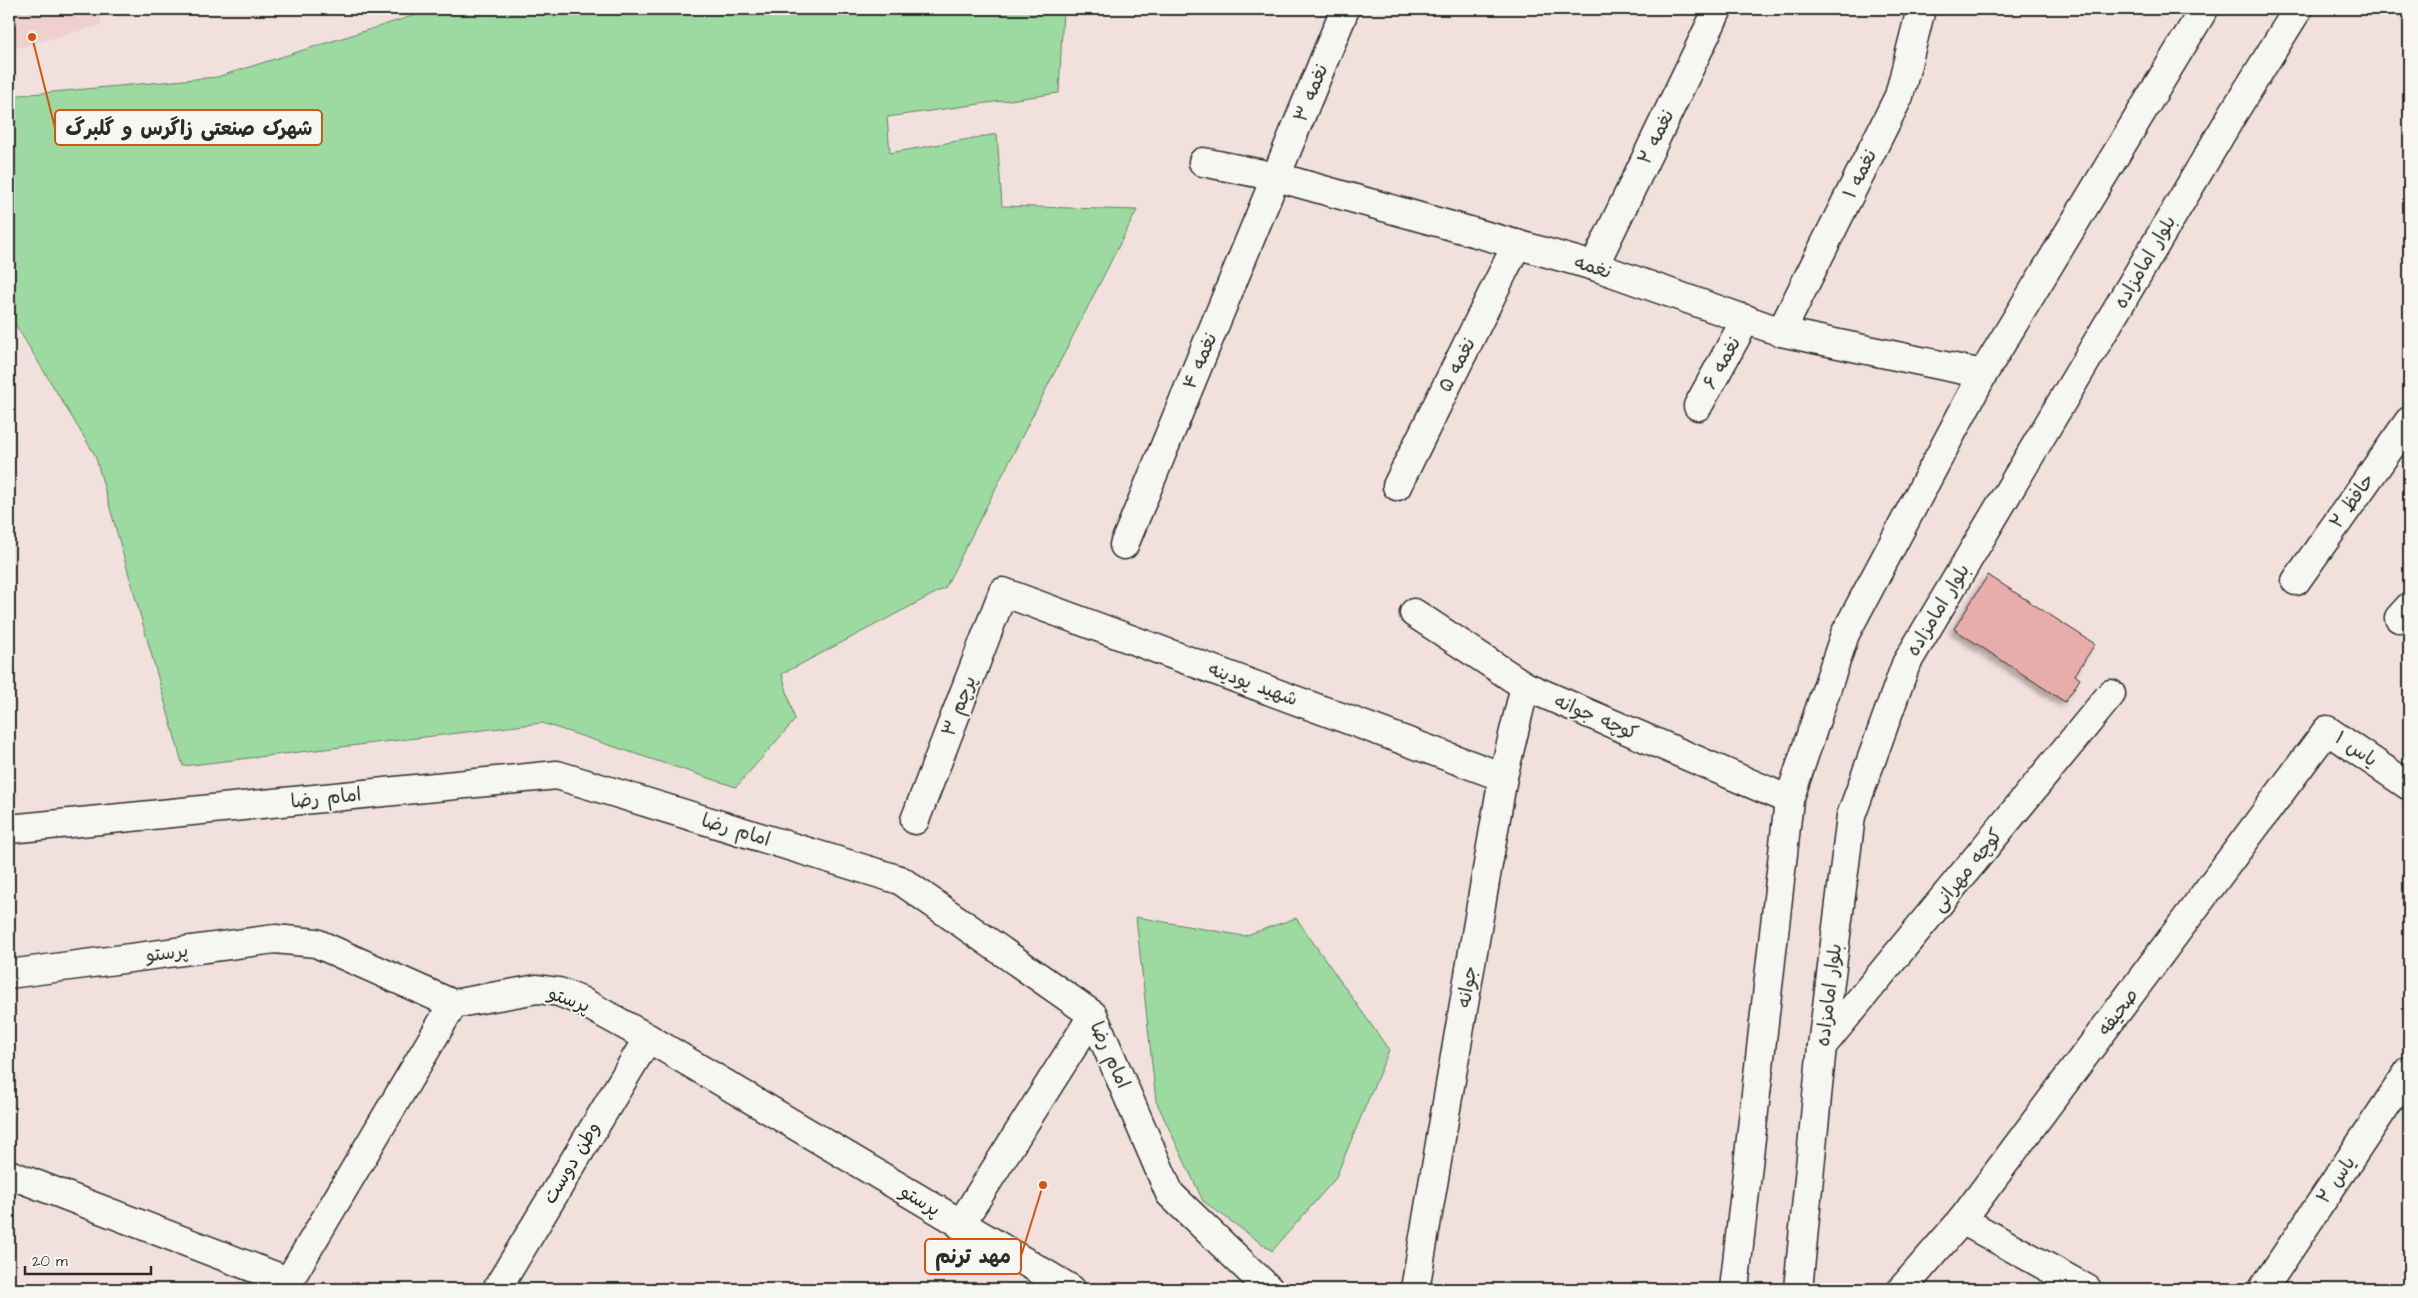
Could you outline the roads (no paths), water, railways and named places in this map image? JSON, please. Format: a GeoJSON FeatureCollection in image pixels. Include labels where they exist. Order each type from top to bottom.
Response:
{"type":"FeatureCollection","features":[{"type":"Feature","properties":{"kind":"street","name":"نغمه ۳"},"geometry":{"type":"LineString","coordinates":[[1277,177],[1345,9]]}},
{"type":"Feature","properties":{"kind":"street","name":"نغمه ۲"},"geometry":{"type":"LineString","coordinates":[[1594,266],[1718,9]]}},
{"type":"Feature","properties":{"kind":"street","name":"نغمه ۱"},"geometry":{"type":"LineString","coordinates":[[1782,332],[1899,96],[1921,9]]}},
{"type":"Feature","properties":{"kind":"street"},"geometry":{"type":"LineString","coordinates":[[1734,1289],[1789,800],[1845,634],[1983,374],[2204,9]]}},
{"type":"Feature","properties":{"kind":"street","name":"بلوار امامزاده"},"geometry":{"type":"LineString","coordinates":[[1798,1289],[1822,1046],[1851,816],[1906,664],[2234,112],[2298,9]]}},
{"type":"Feature","properties":{"kind":"street","name":"نغمه"},"geometry":{"type":"LineString","coordinates":[[1203,162],[1277,177],[1594,266],[1782,332],[1983,374]]}},
{"type":"Feature","properties":{"kind":"street","name":"نغمه ۴"},"geometry":{"type":"LineString","coordinates":[[1124,545],[1277,177]]}},
{"type":"Feature","properties":{"kind":"street","name":"نغمه ۵"},"geometry":{"type":"LineString","coordinates":[[1397,486],[1518,244]]}},
{"type":"Feature","properties":{"kind":"street","name":"نغمه ۶"},"geometry":{"type":"LineString","coordinates":[[1698,406],[1746,319]]}},
{"type":"Feature","properties":{"kind":"street","name":"حافظ ۲"},"geometry":{"type":"LineString","coordinates":[[2296,581],[2409,421]]}},
{"type":"Feature","properties":{"kind":"street","name":"شهید پودینه"},"geometry":{"type":"LineString","coordinates":[[1003,592],[1503,777]]}},
{"type":"Feature","properties":{"kind":"street","name":"پرچم ۳"},"geometry":{"type":"LineString","coordinates":[[915,820],[1003,592]]}},
{"type":"Feature","properties":{"kind":"street","name":"کوچه جوانه"},"geometry":{"type":"LineString","coordinates":[[1414,613],[1525,686],[1789,800]]}},
{"type":"Feature","properties":{"kind":"street","name":"جوانه"},"geometry":{"type":"LineString","coordinates":[[1414,1289],[1503,777],[1525,686]]}},
{"type":"Feature","properties":{"kind":"street","name":"کوچه مهرانی"},"geometry":{"type":"LineString","coordinates":[[1822,1046],[2111,694]]}},
{"type":"Feature","properties":{"kind":"street","name":"یاس ۱"},"geometry":{"type":"LineString","coordinates":[[2327,730],[2409,786]]}},
{"type":"Feature","properties":{"kind":"street","name":"صحیفه"},"geometry":{"type":"LineString","coordinates":[[1902,1289],[1962,1220],[2327,730]]}},
{"type":"Feature","properties":{"kind":"street","name":"امام رضا"},"geometry":{"type":"LineString","coordinates":[[9,829],[557,775],[900,880],[1093,1015],[1170,1194],[1269,1289]]}},
{"type":"Feature","properties":{"kind":"street","name":"پرستو"},"geometry":{"type":"LineString","coordinates":[[9,974],[274,939],[316,943],[452,1004],[537,989],[559,992],[581,1001],[648,1038],[960,1225],[1071,1289]]}},
{"type":"Feature","properties":{"kind":"street"},"geometry":{"type":"LineString","coordinates":[[9,1174],[286,1285],[452,1004]]}},
{"type":"Feature","properties":{"kind":"street"},"geometry":{"type":"LineString","coordinates":[[960,1225],[1093,1015]]}},
{"type":"Feature","properties":{"kind":"street","name":"وطن دوست"},"geometry":{"type":"LineString","coordinates":[[497,1289],[648,1038]]}},
{"type":"Feature","properties":{"kind":"street","name":"یاس ۲"},"geometry":{"type":"LineString","coordinates":[[2262,1289],[2409,1071]]}},
{"type":"Feature","properties":{"kind":"street"},"geometry":{"type":"LineString","coordinates":[[1962,1220],[2087,1289]]}},
{"type":"Feature","properties":{"kind":"place","name":"شهرک صنعتی زاگرس و گلبرگ"},"geometry":{"type":"Point","coordinates":[32,37]}},
{"type":"Feature","properties":{"kind":"place","name":"مهد ترنم"},"geometry":{"type":"Point","coordinates":[1043,1185]}}]}
